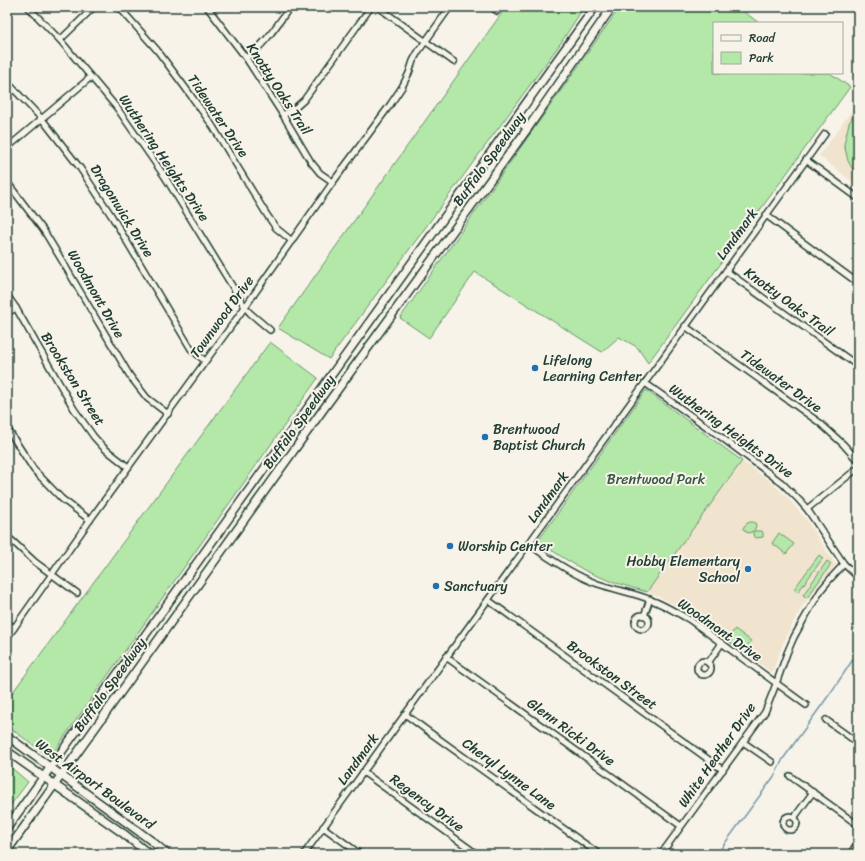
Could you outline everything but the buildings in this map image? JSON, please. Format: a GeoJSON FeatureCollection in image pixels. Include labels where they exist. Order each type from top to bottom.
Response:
{"type":"FeatureCollection","features":[{"type":"Feature","properties":{"kind":"main road","name":"Buffalo Speedway"},"geometry":{"type":"LineString","coordinates":[[7,828],[595,7]]}},
{"type":"Feature","properties":{"kind":"main road","name":"Buffalo Speedway"},"geometry":{"type":"LineString","coordinates":[[7,851],[322,411],[528,128],[612,7]]}},
{"type":"Feature","properties":{"kind":"main road"},"geometry":{"type":"LineString","coordinates":[[579,31],[590,39]]}},
{"type":"Feature","properties":{"kind":"main road"},"geometry":{"type":"LineString","coordinates":[[515,119],[528,128]]}},
{"type":"Feature","properties":{"kind":"main road"},"geometry":{"type":"LineString","coordinates":[[463,192],[475,200]]}},
{"type":"Feature","properties":{"kind":"main road"},"geometry":{"type":"LineString","coordinates":[[413,262],[424,270]]}},
{"type":"Feature","properties":{"kind":"main road"},"geometry":{"type":"LineString","coordinates":[[362,332],[374,340]]}},
{"type":"Feature","properties":{"kind":"main road"},"geometry":{"type":"LineString","coordinates":[[311,403],[322,411]]}},
{"type":"Feature","properties":{"kind":"main road"},"geometry":{"type":"LineString","coordinates":[[261,473],[273,481]]}},
{"type":"Feature","properties":{"kind":"main road"},"geometry":{"type":"LineString","coordinates":[[211,544],[222,552]]}},
{"type":"Feature","properties":{"kind":"main road"},"geometry":{"type":"LineString","coordinates":[[160,614],[171,623]]}},
{"type":"Feature","properties":{"kind":"main road"},"geometry":{"type":"LineString","coordinates":[[110,685],[121,692]]}},
{"type":"Feature","properties":{"kind":"main road","name":"West Airport Boulevard"},"geometry":{"type":"LineString","coordinates":[[7,736],[130,824],[167,854]]}},
{"type":"Feature","properties":{"kind":"main road","name":"West Airport Boulevard"},"geometry":{"type":"LineString","coordinates":[[7,751],[124,834],[149,854]]}},
{"type":"Feature","properties":{"kind":"street","name":"Wuthering Heights Drive"},"geometry":{"type":"LineString","coordinates":[[28,7],[60,40],[117,108],[165,177],[245,306],[250,313],[270,330]]}},
{"type":"Feature","properties":{"kind":"street"},"geometry":{"type":"LineString","coordinates":[[60,40],[94,7]]}},
{"type":"Feature","properties":{"kind":"street","name":"Tidewater Drive"},"geometry":{"type":"LineString","coordinates":[[119,7],[157,50],[184,86],[212,126],[276,228],[292,241]]}},
{"type":"Feature","properties":{"kind":"street","name":"Knotty Oaks Trail"},"geometry":{"type":"LineString","coordinates":[[207,7],[246,58],[311,162],[320,173],[333,182]]}},
{"type":"Feature","properties":{"kind":"street"},"geometry":{"type":"LineString","coordinates":[[246,58],[267,39],[290,7]]}},
{"type":"Feature","properties":{"kind":"street"},"geometry":{"type":"LineString","coordinates":[[283,115],[295,108],[304,100],[371,7]]}},
{"type":"Feature","properties":{"kind":"street"},"geometry":{"type":"LineString","coordinates":[[378,7],[454,62]]}},
{"type":"Feature","properties":{"kind":"street","name":"Townwood Drive"},"geometry":{"type":"LineString","coordinates":[[7,638],[128,467],[168,414],[333,182],[390,105],[402,87],[413,61],[450,7]]}},
{"type":"Feature","properties":{"kind":"street"},"geometry":{"type":"LineString","coordinates":[[491,7],[497,11]]}},
{"type":"Feature","properties":{"kind":"street"},"geometry":{"type":"LineString","coordinates":[[7,148],[92,77]]}},
{"type":"Feature","properties":{"kind":"street","name":"Dragonwick Drive"},"geometry":{"type":"LineString","coordinates":[[7,82],[42,119],[80,168],[111,214],[191,349],[205,361]]}},
{"type":"Feature","properties":{"kind":"street","name":"Landmark"},"geometry":{"type":"LineString","coordinates":[[304,854],[825,134]]}},
{"type":"Feature","properties":{"kind":"street"},"geometry":{"type":"LineString","coordinates":[[806,160],[858,198]]}},
{"type":"Feature","properties":{"kind":"street","name":"Woodmont Drive"},"geometry":{"type":"LineString","coordinates":[[7,182],[44,231],[130,376],[147,398],[168,414]]}},
{"type":"Feature","properties":{"kind":"street"},"geometry":{"type":"LineString","coordinates":[[766,215],[858,283]]}},
{"type":"Feature","properties":{"kind":"street","name":"Knotty Oaks Trail"},"geometry":{"type":"LineString","coordinates":[[726,271],[858,366]]}},
{"type":"Feature","properties":{"kind":"street","name":"Brookston Street"},"geometry":{"type":"LineString","coordinates":[[7,295],[74,409],[85,425],[104,448],[128,467]]}},
{"type":"Feature","properties":{"kind":"street"},"geometry":{"type":"LineString","coordinates":[[7,313],[16,308]]}},
{"type":"Feature","properties":{"kind":"street","name":"Tidewater Drive"},"geometry":{"type":"LineString","coordinates":[[685,326],[820,423],[858,461]]}},
{"type":"Feature","properties":{"kind":"street","name":"Wuthering Heights Drive"},"geometry":{"type":"LineString","coordinates":[[645,383],[775,476],[791,490],[844,564],[858,576]]}},
{"type":"Feature","properties":{"kind":"street"},"geometry":{"type":"LineString","coordinates":[[7,428],[34,470],[62,499],[90,520]]}},
{"type":"Feature","properties":{"kind":"street"},"geometry":{"type":"LineString","coordinates":[[806,509],[858,468]]}},
{"type":"Feature","properties":{"kind":"street"},"geometry":{"type":"LineString","coordinates":[[7,536],[24,552],[77,593]]}},
{"type":"Feature","properties":{"kind":"street","name":"Woodmont Drive"},"geometry":{"type":"LineString","coordinates":[[528,544],[559,565],[583,577],[598,584],[650,599],[690,620],[806,706]]}},
{"type":"Feature","properties":{"kind":"street","name":"White Heather Drive"},"geometry":{"type":"LineString","coordinates":[[661,854],[765,712],[794,637],[821,590],[844,564]]}},
{"type":"Feature","properties":{"kind":"street"},"geometry":{"type":"LineString","coordinates":[[644,616],[650,599]]}},
{"type":"Feature","properties":{"kind":"street","name":"Brookston Street"},"geometry":{"type":"LineString","coordinates":[[488,600],[723,770]]}},
{"type":"Feature","properties":{"kind":"street"},"geometry":{"type":"LineString","coordinates":[[7,623],[14,628]]}},
{"type":"Feature","properties":{"kind":"street"},"geometry":{"type":"LineString","coordinates":[[708,663],[722,644]]}},
{"type":"Feature","properties":{"kind":"street","name":"Glenn Ricki Drive"},"geometry":{"type":"LineString","coordinates":[[446,657],[681,826]]}},
{"type":"Feature","properties":{"kind":"street","name":"Cheryl Lynne Lane"},"geometry":{"type":"LineString","coordinates":[[405,714],[599,854]]}},
{"type":"Feature","properties":{"kind":"street"},"geometry":{"type":"LineString","coordinates":[[826,720],[858,743]]}},
{"type":"Feature","properties":{"kind":"street"},"geometry":{"type":"LineString","coordinates":[[743,742],[772,762]]}},
{"type":"Feature","properties":{"kind":"street","name":"Regency Drive"},"geometry":{"type":"LineString","coordinates":[[363,772],[477,854]]}},
{"type":"Feature","properties":{"kind":"street"},"geometry":{"type":"LineString","coordinates":[[790,776],[858,825]]}},
{"type":"Feature","properties":{"kind":"street"},"geometry":{"type":"LineString","coordinates":[[794,818],[813,792]]}},
{"type":"Feature","properties":{"kind":"street"},"geometry":{"type":"LineString","coordinates":[[323,827],[360,854]]}},
{"type":"Feature","properties":{"kind":"street"},"geometry":{"type":"LineString","coordinates":[[850,854],[858,843]]}},
{"type":"Feature","properties":{"kind":"shaded area"},"geometry":{"type":"Polygon","coordinates":[[[858,102],[858,186],[819,156],[858,102]]]}},
{"type":"Feature","properties":{"kind":"shaded area","name":"Hobby Elementary School"},"geometry":{"type":"Polygon","coordinates":[[[742,461],[771,482],[787,497],[805,518],[836,565],[820,583],[794,621],[772,673],[684,610],[647,592],[742,461]]]}},
{"type":"Feature","properties":{"kind":"green space"},"geometry":{"type":"Polygon","coordinates":[[[506,7],[584,7],[560,44],[329,359],[278,328],[506,7]]]}},
{"type":"Feature","properties":{"kind":"green space"},"geometry":{"type":"Polygon","coordinates":[[[620,7],[739,7],[758,22],[713,22],[713,74],[831,74],[850,87],[648,363],[637,347],[619,337],[602,352],[475,272],[429,338],[400,318],[620,7]]]}},
{"type":"Feature","properties":{"kind":"green space"},"geometry":{"type":"Polygon","coordinates":[[[858,108],[858,179],[848,161],[844,144],[849,123],[858,108]]]}},
{"type":"Feature","properties":{"kind":"green space"},"geometry":{"type":"Polygon","coordinates":[[[270,342],[318,378],[50,757],[7,726],[7,700],[270,342]]]}},
{"type":"Feature","properties":{"kind":"green space","name":"Brentwood Park"},"geometry":{"type":"Polygon","coordinates":[[[646,390],[742,461],[647,592],[608,580],[586,571],[538,541],[646,390]]]}},
{"type":"Feature","properties":{"kind":"green space"},"geometry":{"type":"Polygon","coordinates":[[[750,522],[755,523],[756,526],[754,531],[762,531],[763,537],[756,538],[753,535],[753,531],[749,533],[746,532],[743,528],[750,522]]]}},
{"type":"Feature","properties":{"kind":"green space"},"geometry":{"type":"Polygon","coordinates":[[[779,533],[794,544],[786,554],[772,543],[779,533]]]}},
{"type":"Feature","properties":{"kind":"green space"},"geometry":{"type":"Polygon","coordinates":[[[819,555],[823,558],[798,592],[794,589],[819,555]]]}},
{"type":"Feature","properties":{"kind":"green space"},"geometry":{"type":"Polygon","coordinates":[[[827,561],[831,564],[807,598],[803,595],[827,561]]]}},
{"type":"Feature","properties":{"kind":"green space"},"geometry":{"type":"Polygon","coordinates":[[[735,629],[751,641],[743,652],[727,640],[735,629]]]}},
{"type":"Feature","properties":{"kind":"green space"},"geometry":{"type":"Polygon","coordinates":[[[7,764],[28,782],[7,810],[7,764]]]}},
{"type":"Feature","properties":{"kind":"waterway"},"geometry":{"type":"LineString","coordinates":[[717,854],[775,775],[783,759],[858,652]]}},
{"type":"Feature","properties":{"kind":"place","name":"Lifelong Learning Center"},"geometry":{"type":"Point","coordinates":[535,368]}},
{"type":"Feature","properties":{"kind":"place","name":"Brentwood Baptist Church"},"geometry":{"type":"Point","coordinates":[485,437]}},
{"type":"Feature","properties":{"kind":"place","name":"Worship Center"},"geometry":{"type":"Point","coordinates":[450,546]}},
{"type":"Feature","properties":{"kind":"place","name":"Hobby Elementary School"},"geometry":{"type":"Point","coordinates":[748,569]}},
{"type":"Feature","properties":{"kind":"place","name":"Sanctuary"},"geometry":{"type":"Point","coordinates":[436,586]}}]}
